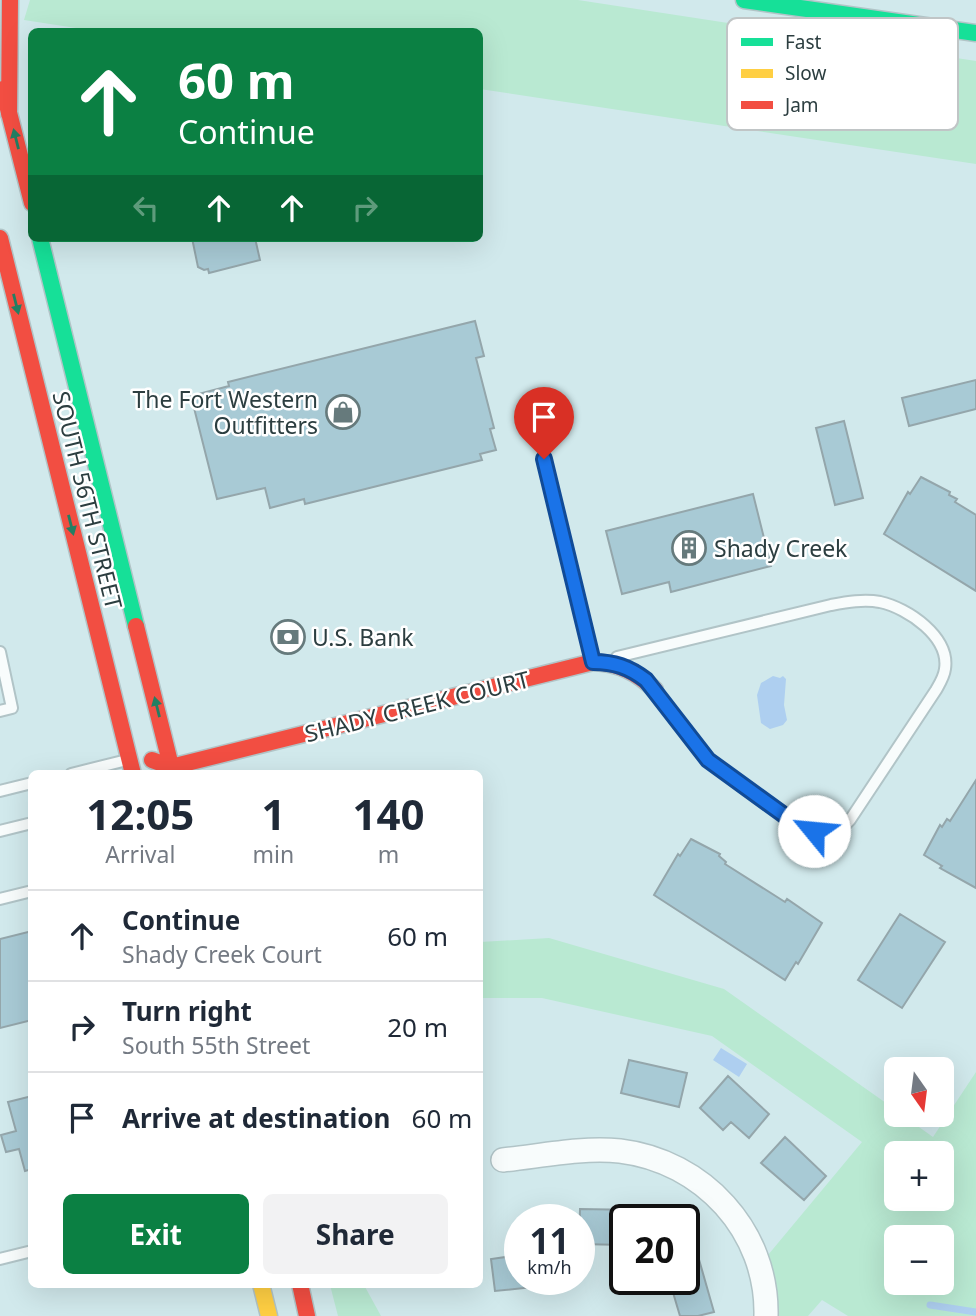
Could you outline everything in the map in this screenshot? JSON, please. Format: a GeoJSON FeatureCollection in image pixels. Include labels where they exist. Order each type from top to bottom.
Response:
{"type":"FeatureCollection","features":[{"type":"Feature","properties":{"kind":"main road"},"geometry":{"type":"LineString","coordinates":[[9,114],[10,0]]}},
{"type":"Feature","properties":{"kind":"main road"},"geometry":{"type":"LineString","coordinates":[[744,0],[871,18]]}},
{"type":"Feature","properties":{"kind":"main road"},"geometry":{"type":"LineString","coordinates":[[958,30],[976,33]]}},
{"type":"Feature","properties":{"kind":"main road"},"geometry":{"type":"LineString","coordinates":[[0,76],[28,188]]}},
{"type":"Feature","properties":{"kind":"main road","name":"SOUTH 56TH STREET"},"geometry":{"type":"LineString","coordinates":[[0,238],[131,766]]}},
{"type":"Feature","properties":{"kind":"main road","name":"SOUTH 56TH STREET"},"geometry":{"type":"LineString","coordinates":[[41,242],[170,770]]}},
{"type":"Feature","properties":{"kind":"main road","name":"SHADY CREEK COURT"},"geometry":{"type":"LineString","coordinates":[[174,770],[593,662],[607,662],[634,671],[655,690]]}},
{"type":"Feature","properties":{"kind":"main road","name":"SHADY CREEK COURT"},"geometry":{"type":"LineString","coordinates":[[131,766],[156,761],[169,770]]}},
{"type":"Feature","properties":{"kind":"main road"},"geometry":{"type":"LineString","coordinates":[[262,1288],[267,1310]]}},
{"type":"Feature","properties":{"kind":"main road"},"geometry":{"type":"LineString","coordinates":[[301,1288],[307,1316]]}},
{"type":"Feature","properties":{"kind":"street"},"geometry":{"type":"LineString","coordinates":[[503,1160],[589,1151],[619,1151],[657,1158],[693,1176],[729,1208],[753,1247],[763,1287],[766,1316]]}},
{"type":"Feature","properties":{"kind":"lane"},"geometry":{"type":"LineString","coordinates":[[544,459],[593,662],[831,605],[867,601],[894,607],[921,624],[940,645],[945,662],[942,680],[936,690],[850,820],[838,830],[830,832],[814,831],[795,823],[718,768],[701,752],[655,690]]}},
{"type":"Feature","properties":{"kind":"lane"},"geometry":{"type":"LineString","coordinates":[[0,652],[12,708],[0,711]]}},
{"type":"Feature","properties":{"kind":"lane"},"geometry":{"type":"LineString","coordinates":[[101,770],[131,766]]}},
{"type":"Feature","properties":{"kind":"lane"},"geometry":{"type":"LineString","coordinates":[[0,791],[28,784]]}},
{"type":"Feature","properties":{"kind":"lane"},"geometry":{"type":"LineString","coordinates":[[0,831],[28,824]]}},
{"type":"Feature","properties":{"kind":"lane"},"geometry":{"type":"LineString","coordinates":[[0,899],[28,892]]}},
{"type":"Feature","properties":{"kind":"lane"},"geometry":{"type":"LineString","coordinates":[[0,1259],[28,1252]]}},
{"type":"Feature","properties":{"kind":"lane"},"geometry":{"type":"LineString","coordinates":[[255,1288],[267,1310]]}},
{"type":"Feature","properties":{"kind":"green space"},"geometry":{"type":"Polygon","coordinates":[[[30,0],[578,0],[727,23],[727,126],[483,89],[483,28],[76,28],[24,20],[30,0]]]}},
{"type":"Feature","properties":{"kind":"green space"},"geometry":{"type":"Polygon","coordinates":[[[958,58],[976,61],[976,164],[751,130],[958,130],[958,58]]]}},
{"type":"Feature","properties":{"kind":"green space"},"geometry":{"type":"Polygon","coordinates":[[[549,938],[724,989],[884,1102],[884,1127],[919,1127],[933,1137],[940,1127],[954,1127],[954,1105],[976,1072],[976,1316],[848,1316],[822,1300],[808,1316],[766,1316],[758,1267],[862,1142],[712,1036],[542,998],[483,998],[483,942],[549,938]]]}},
{"type":"Feature","properties":{"kind":"green space"},"geometry":{"type":"Polygon","coordinates":[[[331,1288],[366,1288],[381,1316],[338,1316],[331,1288]]]}},
{"type":"Feature","properties":{"kind":"water"},"geometry":{"type":"Polygon","coordinates":[[[773,676],[783,676],[786,679],[784,705],[787,720],[783,725],[770,729],[761,723],[757,695],[761,683],[773,676]]]}},
{"type":"Feature","properties":{"kind":"water"},"geometry":{"type":"Polygon","coordinates":[[[721,1048],[747,1064],[739,1077],[713,1060],[721,1048]]]}},
{"type":"Feature","properties":{"kind":"building"},"geometry":{"type":"Polygon","coordinates":[[[193,242],[256,242],[260,260],[209,273],[208,269],[198,267],[193,242]]]}},
{"type":"Feature","properties":{"kind":"building","name":"The Fort Western Outfitters"},"geometry":{"type":"Polygon","coordinates":[[[475,321],[484,356],[476,358],[494,428],[490,429],[496,450],[480,454],[482,460],[305,504],[304,499],[270,508],[265,488],[217,499],[191,396],[229,386],[228,382],[475,321]]]}},
{"type":"Feature","properties":{"kind":"building"},"geometry":{"type":"Polygon","coordinates":[[[976,380],[976,409],[909,426],[902,398],[976,380]]]}},
{"type":"Feature","properties":{"kind":"building"},"geometry":{"type":"Polygon","coordinates":[[[844,421],[863,498],[835,505],[816,428],[844,421]]]}},
{"type":"Feature","properties":{"kind":"building"},"geometry":{"type":"Polygon","coordinates":[[[921,477],[950,492],[949,495],[957,499],[955,502],[976,515],[976,591],[884,534],[908,492],[910,494],[921,477]]]}},
{"type":"Feature","properties":{"kind":"building","name":"Shady Creek"},"geometry":{"type":"Polygon","coordinates":[[[753,494],[771,566],[671,592],[669,582],[622,594],[606,531],[753,494]]]}},
{"type":"Feature","properties":{"kind":"building"},"geometry":{"type":"Polygon","coordinates":[[[976,780],[976,888],[940,868],[942,866],[924,855],[940,825],[942,827],[947,819],[950,821],[976,780]]]}},
{"type":"Feature","properties":{"kind":"building"},"geometry":{"type":"Polygon","coordinates":[[[691,839],[720,854],[725,864],[785,902],[787,899],[822,923],[798,964],[796,962],[785,980],[654,895],[678,854],[680,856],[691,839]]]}},
{"type":"Feature","properties":{"kind":"building"},"geometry":{"type":"Polygon","coordinates":[[[900,914],[945,942],[902,1008],[858,980],[900,914]]]}},
{"type":"Feature","properties":{"kind":"building"},"geometry":{"type":"Polygon","coordinates":[[[28,932],[28,1021],[0,1028],[0,939],[28,932]]]}},
{"type":"Feature","properties":{"kind":"building"},"geometry":{"type":"Polygon","coordinates":[[[629,1060],[687,1073],[679,1107],[621,1093],[629,1060]]]}},
{"type":"Feature","properties":{"kind":"building"},"geometry":{"type":"Polygon","coordinates":[[[728,1076],[769,1114],[749,1138],[731,1122],[723,1130],[700,1108],[728,1076]]]}},
{"type":"Feature","properties":{"kind":"building"},"geometry":{"type":"Polygon","coordinates":[[[28,1097],[28,1170],[25,1171],[19,1149],[6,1152],[1,1135],[16,1131],[8,1102],[28,1097]]]}},
{"type":"Feature","properties":{"kind":"building"},"geometry":{"type":"Polygon","coordinates":[[[785,1137],[826,1176],[804,1200],[761,1163],[785,1137]]]}},
{"type":"Feature","properties":{"kind":"building"},"geometry":{"type":"Polygon","coordinates":[[[595,1209],[609,1210],[609,1245],[595,1244],[595,1209]]]}},
{"type":"Feature","properties":{"kind":"building"},"geometry":{"type":"Polygon","coordinates":[[[504,1257],[504,1290],[495,1291],[491,1259],[504,1257]]]}},
{"type":"Feature","properties":{"kind":"building"},"geometry":{"type":"Polygon","coordinates":[[[700,1263],[714,1312],[698,1316],[680,1316],[674,1295],[700,1295],[700,1263]]]}},
{"type":"Feature","properties":{"kind":"waterway"},"geometry":{"type":"LineString","coordinates":[[930,1305],[976,1312]]}},
{"type":"Feature","properties":{"kind":"traffic: fast"},"geometry":{"type":"LineString","coordinates":[[744,0],[871,18]]}},
{"type":"Feature","properties":{"kind":"traffic: fast"},"geometry":{"type":"LineString","coordinates":[[958,30],[976,33]]}},
{"type":"Feature","properties":{"kind":"traffic: fast"},"geometry":{"type":"LineString","coordinates":[[41,242],[136,626]]}},
{"type":"Feature","properties":{"kind":"traffic: slow"},"geometry":{"type":"LineString","coordinates":[[262,1288],[269,1316]]}},
{"type":"Feature","properties":{"kind":"traffic: jam"},"geometry":{"type":"LineString","coordinates":[[9,114],[10,0]]}},
{"type":"Feature","properties":{"kind":"traffic: jam"},"geometry":{"type":"LineString","coordinates":[[3,89],[28,187]]}},
{"type":"Feature","properties":{"kind":"traffic: jam"},"geometry":{"type":"LineString","coordinates":[[0,238],[132,770]]}},
{"type":"Feature","properties":{"kind":"traffic: jam"},"geometry":{"type":"LineString","coordinates":[[136,626],[172,770]]}},
{"type":"Feature","properties":{"kind":"traffic: jam"},"geometry":{"type":"LineString","coordinates":[[152,760],[171,767],[593,662],[611,664],[627,670],[655,690]]}},
{"type":"Feature","properties":{"kind":"traffic: jam"},"geometry":{"type":"LineString","coordinates":[[301,1288],[307,1316]]}},
{"type":"Feature","properties":{"kind":"place","name":"The Fort Western Outfitters"},"geometry":{"type":"Point","coordinates":[343,412]}},
{"type":"Feature","properties":{"kind":"place","name":"Shady Creek"},"geometry":{"type":"Point","coordinates":[689,548]}},
{"type":"Feature","properties":{"kind":"place","name":"U.S. Bank"},"geometry":{"type":"Point","coordinates":[288,637]}},
{"type":"Feature","properties":{"kind":"route"},"geometry":{"type":"LineString","coordinates":[[544,459],[593,662],[620,665],[646,680],[708,760],[795,823],[814,831]]}}]}
